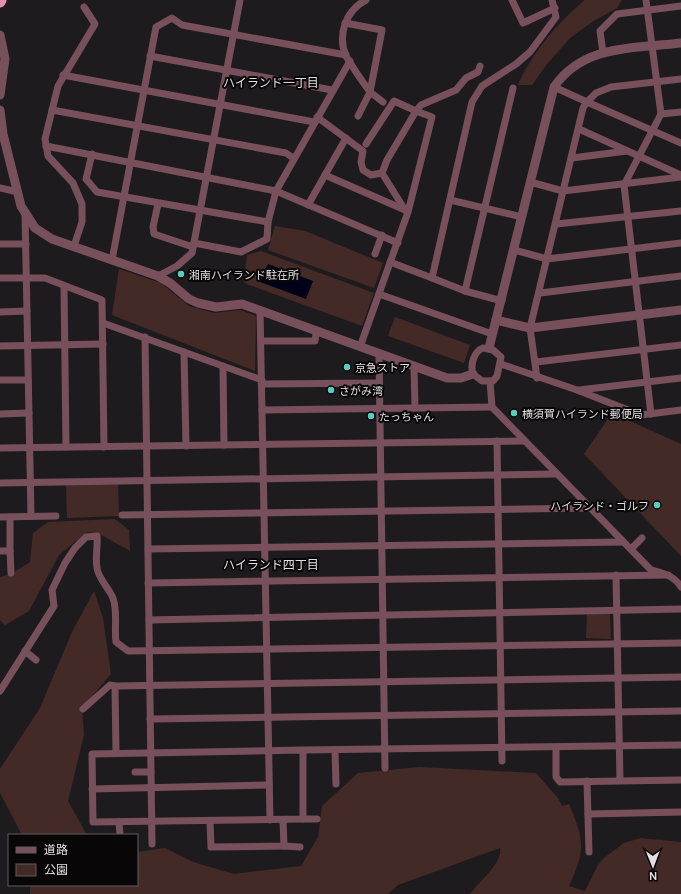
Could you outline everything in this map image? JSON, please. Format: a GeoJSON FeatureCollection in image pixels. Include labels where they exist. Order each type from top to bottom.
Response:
{"type":"FeatureCollection","features":[{"type":"Feature","properties":{"kind":"street"},"geometry":{"type":"LineString","coordinates":[[158,276],[178,266],[192,253],[240,0]]}},
{"type":"Feature","properties":{"kind":"street"},"geometry":{"type":"LineString","coordinates":[[512,0],[523,23],[555,8]]}},
{"type":"Feature","properties":{"kind":"street"},"geometry":{"type":"LineString","coordinates":[[432,278],[472,102],[482,86],[516,64],[530,52],[556,17],[552,0]]}},
{"type":"Feature","properties":{"kind":"street"},"geometry":{"type":"LineString","coordinates":[[646,0],[661,114],[651,130],[624,185],[652,414]]}},
{"type":"Feature","properties":{"kind":"street"},"geometry":{"type":"LineString","coordinates":[[361,1],[346,18],[342,40],[348,58],[370,92],[383,102]]}},
{"type":"Feature","properties":{"kind":"street"},"geometry":{"type":"LineString","coordinates":[[74,246],[82,222],[83,213],[80,197],[73,183],[48,156],[45,139],[58,86],[94,24],[84,6]]}},
{"type":"Feature","properties":{"kind":"street"},"geometry":{"type":"LineString","coordinates":[[603,52],[600,32],[617,14],[681,6]]}},
{"type":"Feature","properties":{"kind":"street"},"geometry":{"type":"LineString","coordinates":[[112,260],[156,27],[172,18],[182,25],[348,58]]}},
{"type":"Feature","properties":{"kind":"street"},"geometry":{"type":"LineString","coordinates":[[345,23],[382,30],[370,92],[358,116]]}},
{"type":"Feature","properties":{"kind":"street"},"geometry":{"type":"LineString","coordinates":[[0,35],[5,59],[0,95]]}},
{"type":"Feature","properties":{"kind":"street"},"geometry":{"type":"LineString","coordinates":[[490,348],[492,334],[502,301],[554,87],[561,77],[574,65],[588,57],[603,52],[681,43]]}},
{"type":"Feature","properties":{"kind":"street"},"geometry":{"type":"LineString","coordinates":[[150,56],[332,90]]}},
{"type":"Feature","properties":{"kind":"street"},"geometry":{"type":"LineString","coordinates":[[158,204],[153,228],[154,234],[194,245],[241,252],[267,239],[268,222],[276,191],[293,158],[316,120],[348,58]]}},
{"type":"Feature","properties":{"kind":"street"},"geometry":{"type":"LineString","coordinates":[[382,173],[387,160],[416,111],[421,106],[456,90],[466,78],[478,72],[480,66]]}},
{"type":"Feature","properties":{"kind":"street"},"geometry":{"type":"LineString","coordinates":[[63,75],[220,105],[316,120],[346,138],[363,151],[361,162],[363,170],[371,175],[382,173]]}},
{"type":"Feature","properties":{"kind":"street"},"geometry":{"type":"LineString","coordinates":[[537,378],[536,362],[530,328],[540,293],[583,108],[587,102],[603,89],[681,79]]}},
{"type":"Feature","properties":{"kind":"street"},"geometry":{"type":"LineString","coordinates":[[554,87],[681,143]]}},
{"type":"Feature","properties":{"kind":"street"},"geometry":{"type":"LineString","coordinates":[[465,291],[513,88]]}},
{"type":"Feature","properties":{"kind":"street"},"geometry":{"type":"LineString","coordinates":[[360,347],[398,243],[432,117],[394,101],[366,144]]}},
{"type":"Feature","properties":{"kind":"street"},"geometry":{"type":"LineString","coordinates":[[0,110],[3,134],[25,214],[30,516]]}},
{"type":"Feature","properties":{"kind":"street"},"geometry":{"type":"LineString","coordinates":[[52,110],[214,141],[286,153],[293,158]]}},
{"type":"Feature","properties":{"kind":"street"},"geometry":{"type":"LineString","coordinates":[[661,114],[681,112]]}},
{"type":"Feature","properties":{"kind":"street"},"geometry":{"type":"LineString","coordinates":[[579,129],[628,150],[681,176]]}},
{"type":"Feature","properties":{"kind":"street"},"geometry":{"type":"LineString","coordinates":[[308,205],[346,138]]}},
{"type":"Feature","properties":{"kind":"street"},"geometry":{"type":"LineString","coordinates":[[46,146],[276,191],[398,243]]}},
{"type":"Feature","properties":{"kind":"street"},"geometry":{"type":"LineString","coordinates":[[572,158],[628,150]]}},
{"type":"Feature","properties":{"kind":"street"},"geometry":{"type":"LineString","coordinates":[[92,154],[86,179],[97,192],[158,204],[268,222]]}},
{"type":"Feature","properties":{"kind":"street"},"geometry":{"type":"LineString","coordinates":[[382,173],[407,211]]}},
{"type":"Feature","properties":{"kind":"street"},"geometry":{"type":"LineString","coordinates":[[324,175],[407,211]]}},
{"type":"Feature","properties":{"kind":"street"},"geometry":{"type":"LineString","coordinates":[[530,182],[563,191],[624,185],[681,176]]}},
{"type":"Feature","properties":{"kind":"street"},"geometry":{"type":"LineString","coordinates":[[0,188],[18,192]]}},
{"type":"Feature","properties":{"kind":"street"},"geometry":{"type":"LineString","coordinates":[[450,200],[522,217]]}},
{"type":"Feature","properties":{"kind":"street"},"geometry":{"type":"LineString","coordinates":[[556,224],[681,211]]}},
{"type":"Feature","properties":{"kind":"street"},"geometry":{"type":"LineString","coordinates":[[25,214],[35,228],[42,234],[158,276],[170,282],[189,300],[216,307],[238,303],[447,378],[460,378],[472,374]]}},
{"type":"Feature","properties":{"kind":"street"},"geometry":{"type":"LineString","coordinates":[[375,254],[382,235]]}},
{"type":"Feature","properties":{"kind":"street"},"geometry":{"type":"LineString","coordinates":[[0,244],[26,244]]}},
{"type":"Feature","properties":{"kind":"street"},"geometry":{"type":"LineString","coordinates":[[514,250],[547,259],[681,244]]}},
{"type":"Feature","properties":{"kind":"street"},"geometry":{"type":"LineString","coordinates":[[390,262],[465,291],[502,301]]}},
{"type":"Feature","properties":{"kind":"street"},"geometry":{"type":"LineString","coordinates":[[540,293],[681,276]]}},
{"type":"Feature","properties":{"kind":"street"},"geometry":{"type":"LineString","coordinates":[[0,278],[45,278],[102,300],[104,447]]}},
{"type":"Feature","properties":{"kind":"street"},"geometry":{"type":"LineString","coordinates":[[64,286],[66,447]]}},
{"type":"Feature","properties":{"kind":"street"},"geometry":{"type":"LineString","coordinates":[[379,294],[492,334]]}},
{"type":"Feature","properties":{"kind":"street"},"geometry":{"type":"LineString","coordinates":[[260,310],[270,820]]}},
{"type":"Feature","properties":{"kind":"street"},"geometry":{"type":"LineString","coordinates":[[496,320],[530,328],[681,310]]}},
{"type":"Feature","properties":{"kind":"street"},"geometry":{"type":"LineString","coordinates":[[0,312],[27,311]]}},
{"type":"Feature","properties":{"kind":"street"},"geometry":{"type":"LineString","coordinates":[[103,323],[223,366],[262,382],[379,383]]}},
{"type":"Feature","properties":{"kind":"street"},"geometry":{"type":"LineString","coordinates":[[261,342],[315,341],[316,334]]}},
{"type":"Feature","properties":{"kind":"street"},"geometry":{"type":"LineString","coordinates":[[145,338],[152,844]]}},
{"type":"Feature","properties":{"kind":"street"},"geometry":{"type":"LineString","coordinates":[[0,346],[103,344]]}},
{"type":"Feature","properties":{"kind":"street"},"geometry":{"type":"LineString","coordinates":[[536,362],[681,345]]}},
{"type":"Feature","properties":{"kind":"street"},"geometry":{"type":"LineString","coordinates":[[490,348],[500,356],[501,364],[496,377],[490,381],[482,381],[472,374],[472,365],[477,352],[480,349],[490,348]]}},
{"type":"Feature","properties":{"kind":"street"},"geometry":{"type":"LineString","coordinates":[[184,352],[186,446]]}},
{"type":"Feature","properties":{"kind":"street"},"geometry":{"type":"LineString","coordinates":[[379,354],[385,768]]}},
{"type":"Feature","properties":{"kind":"street"},"geometry":{"type":"LineString","coordinates":[[501,364],[537,378],[577,390],[641,415],[681,410]]}},
{"type":"Feature","properties":{"kind":"street"},"geometry":{"type":"LineString","coordinates":[[223,366],[224,445]]}},
{"type":"Feature","properties":{"kind":"street"},"geometry":{"type":"LineString","coordinates":[[414,367],[415,408]]}},
{"type":"Feature","properties":{"kind":"street"},"geometry":{"type":"LineString","coordinates":[[577,390],[681,378]]}},
{"type":"Feature","properties":{"kind":"street"},"geometry":{"type":"LineString","coordinates":[[0,380],[28,380]]}},
{"type":"Feature","properties":{"kind":"street"},"geometry":{"type":"LineString","coordinates":[[490,381],[492,407],[651,570],[668,575],[678,582],[681,587]]}},
{"type":"Feature","properties":{"kind":"street"},"geometry":{"type":"LineString","coordinates":[[262,410],[492,407]]}},
{"type":"Feature","properties":{"kind":"street"},"geometry":{"type":"LineString","coordinates":[[0,414],[29,413]]}},
{"type":"Feature","properties":{"kind":"street"},"geometry":{"type":"LineString","coordinates":[[0,448],[524,440]]}},
{"type":"Feature","properties":{"kind":"street"},"geometry":{"type":"LineString","coordinates":[[497,441],[502,761]]}},
{"type":"Feature","properties":{"kind":"street"},"geometry":{"type":"LineString","coordinates":[[0,483],[556,474]]}},
{"type":"Feature","properties":{"kind":"street"},"geometry":{"type":"LineString","coordinates":[[122,515],[590,508]]}},
{"type":"Feature","properties":{"kind":"street"},"geometry":{"type":"LineString","coordinates":[[0,517],[56,516]]}},
{"type":"Feature","properties":{"kind":"street"},"geometry":{"type":"LineString","coordinates":[[10,517],[11,572]]}},
{"type":"Feature","properties":{"kind":"street"},"geometry":{"type":"LineString","coordinates":[[0,691],[54,606],[52,590],[65,563],[75,548],[86,538],[97,536],[97,569],[113,598],[116,614],[114,631],[116,642],[128,650],[149,651],[681,644]]}},
{"type":"Feature","properties":{"kind":"street"},"geometry":{"type":"LineString","coordinates":[[631,550],[642,538]]}},
{"type":"Feature","properties":{"kind":"street"},"geometry":{"type":"LineString","coordinates":[[148,549],[623,542]]}},
{"type":"Feature","properties":{"kind":"street"},"geometry":{"type":"LineString","coordinates":[[0,551],[10,551]]}},
{"type":"Feature","properties":{"kind":"street"},"geometry":{"type":"LineString","coordinates":[[148,583],[668,575]]}},
{"type":"Feature","properties":{"kind":"street"},"geometry":{"type":"LineString","coordinates":[[616,576],[620,780]]}},
{"type":"Feature","properties":{"kind":"street"},"geometry":{"type":"LineString","coordinates":[[149,620],[681,609]]}},
{"type":"Feature","properties":{"kind":"street"},"geometry":{"type":"LineString","coordinates":[[25,651],[36,660]]}},
{"type":"Feature","properties":{"kind":"street"},"geometry":{"type":"LineString","coordinates":[[83,709],[110,685],[681,676]]}},
{"type":"Feature","properties":{"kind":"street"},"geometry":{"type":"LineString","coordinates":[[116,686],[116,753]]}},
{"type":"Feature","properties":{"kind":"street"},"geometry":{"type":"LineString","coordinates":[[150,719],[681,711]]}},
{"type":"Feature","properties":{"kind":"street"},"geometry":{"type":"LineString","coordinates":[[317,819],[93,822],[92,754],[681,745]]}},
{"type":"Feature","properties":{"kind":"street"},"geometry":{"type":"LineString","coordinates":[[556,746],[556,777],[560,782],[681,780]]}},
{"type":"Feature","properties":{"kind":"street"},"geometry":{"type":"LineString","coordinates":[[302,750],[303,819]]}},
{"type":"Feature","properties":{"kind":"street"},"geometry":{"type":"LineString","coordinates":[[335,750],[336,784]]}},
{"type":"Feature","properties":{"kind":"street"},"geometry":{"type":"LineString","coordinates":[[135,772],[151,772]]}},
{"type":"Feature","properties":{"kind":"street"},"geometry":{"type":"LineString","coordinates":[[587,782],[589,852]]}},
{"type":"Feature","properties":{"kind":"street"},"geometry":{"type":"LineString","coordinates":[[92,789],[269,784]]}},
{"type":"Feature","properties":{"kind":"street"},"geometry":{"type":"LineString","coordinates":[[588,814],[681,812]]}},
{"type":"Feature","properties":{"kind":"street"},"geometry":{"type":"LineString","coordinates":[[283,820],[284,846]]}},
{"type":"Feature","properties":{"kind":"street"},"geometry":{"type":"LineString","coordinates":[[210,821],[211,847],[300,847]]}},
{"type":"Feature","properties":{"kind":"street"},"geometry":{"type":"LineString","coordinates":[[119,822],[120,834]]}},
{"type":"Feature","properties":{"kind":"green space"},"geometry":{"type":"Polygon","coordinates":[[[585,0],[622,0],[617,8],[592,22],[570,38],[547,64],[532,85],[518,85],[538,50],[565,18],[585,0]]]}},
{"type":"Feature","properties":{"kind":"green space"},"geometry":{"type":"Polygon","coordinates":[[[275,226],[305,231],[383,263],[374,288],[268,250],[275,226]]]}},
{"type":"Feature","properties":{"kind":"green space"},"geometry":{"type":"Polygon","coordinates":[[[261,251],[374,293],[362,326],[244,283],[247,255],[261,251]]]}},
{"type":"Feature","properties":{"kind":"green space"},"geometry":{"type":"Polygon","coordinates":[[[119,269],[161,283],[189,306],[214,313],[240,310],[256,316],[255,371],[112,315],[119,269]]]}},
{"type":"Feature","properties":{"kind":"green space"},"geometry":{"type":"Polygon","coordinates":[[[395,317],[470,345],[464,363],[388,336],[395,317]]]}},
{"type":"Feature","properties":{"kind":"green space","name":"ハイランド・ゴルフ"},"geometry":{"type":"Polygon","coordinates":[[[612,413],[681,444],[681,556],[584,454],[612,413]]]}},
{"type":"Feature","properties":{"kind":"green space"},"geometry":{"type":"Polygon","coordinates":[[[118,483],[119,516],[67,518],[66,484],[118,483]]]}},
{"type":"Feature","properties":{"kind":"green space"},"geometry":{"type":"Polygon","coordinates":[[[115,519],[129,530],[130,551],[98,533],[87,532],[59,555],[29,611],[5,625],[0,620],[0,577],[11,574],[30,562],[33,533],[48,522],[115,519]]]}},
{"type":"Feature","properties":{"kind":"green space"},"geometry":{"type":"Polygon","coordinates":[[[94,591],[103,618],[111,674],[82,708],[84,735],[68,801],[86,834],[21,834],[0,793],[0,769],[40,708],[72,632],[94,591]]]}},
{"type":"Feature","properties":{"kind":"green space"},"geometry":{"type":"Polygon","coordinates":[[[587,614],[610,614],[611,639],[586,638],[587,614]]]}},
{"type":"Feature","properties":{"kind":"green space"},"geometry":{"type":"Polygon","coordinates":[[[420,767],[536,773],[558,798],[562,806],[569,804],[578,827],[581,845],[580,853],[578,863],[569,886],[585,891],[598,865],[605,857],[624,843],[640,838],[681,842],[681,894],[470,894],[490,872],[498,860],[500,848],[398,885],[388,894],[30,894],[30,886],[138,886],[138,852],[165,848],[193,862],[234,874],[301,866],[318,837],[322,806],[358,773],[420,767]]]}},
{"type":"Feature","properties":{"kind":"water"},"geometry":{"type":"Polygon","coordinates":[[[268,264],[313,281],[306,299],[260,282],[268,264]]]}},
{"type":"Feature","properties":{"kind":"place","name":"湘南ハイランド駐在所"},"geometry":{"type":"Point","coordinates":[181,274]}},
{"type":"Feature","properties":{"kind":"place","name":"京急ストア"},"geometry":{"type":"Point","coordinates":[347,367]}},
{"type":"Feature","properties":{"kind":"place","name":"さがみ湾"},"geometry":{"type":"Point","coordinates":[331,390]}},
{"type":"Feature","properties":{"kind":"place","name":"横須賀ハイランド郵便局"},"geometry":{"type":"Point","coordinates":[514,413]}},
{"type":"Feature","properties":{"kind":"place","name":"たっちゃん"},"geometry":{"type":"Point","coordinates":[371,416]}},
{"type":"Feature","properties":{"kind":"place","name":"ハイランド・ゴルフ"},"geometry":{"type":"Point","coordinates":[657,505]}},
{"type":"Feature","properties":{"kind":"district","name":"ハイランド一丁目"},"geometry":{"type":"Point","coordinates":[271,82]}},
{"type":"Feature","properties":{"kind":"district","name":"ハイランド四丁目"},"geometry":{"type":"Point","coordinates":[271,564]}}]}
